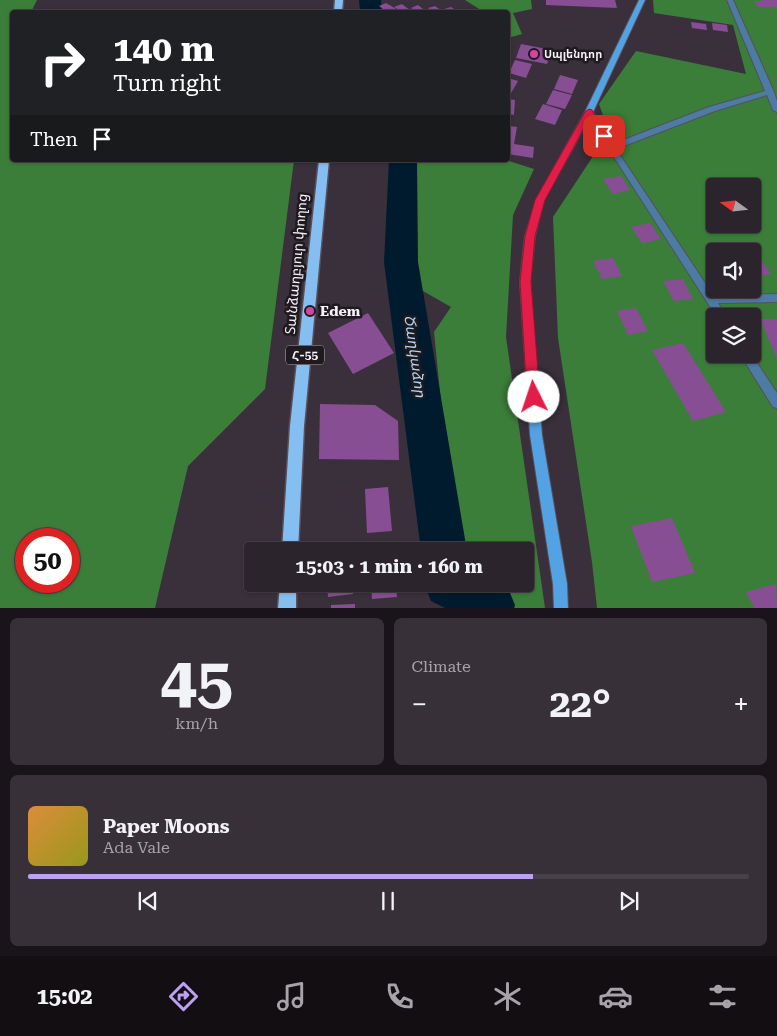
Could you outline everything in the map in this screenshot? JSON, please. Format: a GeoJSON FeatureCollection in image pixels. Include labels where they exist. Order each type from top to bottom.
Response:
{"type":"FeatureCollection","features":[{"type":"Feature","properties":{"kind":"main road"},"geometry":{"type":"LineString","coordinates":[[562,608],[560,584],[536,435],[525,282],[530,236],[540,200],[589,112],[642,0]]}},
{"type":"Feature","properties":{"kind":"main road","name":"Տանձաղբյուր փողոց"},"geometry":{"type":"LineString","coordinates":[[291,542],[297,426],[324,162]]}},
{"type":"Feature","properties":{"kind":"main road"},"geometry":{"type":"LineString","coordinates":[[287,608],[288,592]]}},
{"type":"Feature","properties":{"kind":"street"},"geometry":{"type":"LineString","coordinates":[[730,0],[777,110]]}},
{"type":"Feature","properties":{"kind":"street"},"geometry":{"type":"LineString","coordinates":[[611,148],[712,110],[770,92]]}},
{"type":"Feature","properties":{"kind":"street"},"geometry":{"type":"LineString","coordinates":[[589,112],[716,308]]}},
{"type":"Feature","properties":{"kind":"street"},"geometry":{"type":"LineString","coordinates":[[710,299],[777,298]]}},
{"type":"Feature","properties":{"kind":"street"},"geometry":{"type":"LineString","coordinates":[[751,363],[777,403]]}},
{"type":"Feature","properties":{"kind":"green space"},"geometry":{"type":"Polygon","coordinates":[[[0,0],[37,0],[32,10],[10,10],[10,162],[294,162],[265,389],[188,466],[155,608],[0,608],[0,0]]]}},
{"type":"Feature","properties":{"kind":"green space"},"geometry":{"type":"Polygon","coordinates":[[[465,0],[531,0],[532,9],[513,13],[522,34],[510,37],[510,10],[481,10],[465,0]]]}},
{"type":"Feature","properties":{"kind":"green space"},"geometry":{"type":"Polygon","coordinates":[[[653,0],[777,0],[777,608],[597,608],[592,562],[558,338],[553,217],[609,132],[599,104],[636,51],[746,74],[733,25],[654,13],[653,0]]]}},
{"type":"Feature","properties":{"kind":"green space"},"geometry":{"type":"Polygon","coordinates":[[[510,161],[534,169],[513,215],[506,337],[545,608],[468,608],[464,592],[534,592],[534,542],[455,542],[434,332],[451,307],[416,287],[415,162],[510,161]]]}},
{"type":"Feature","properties":{"kind":"building"},"geometry":{"type":"Polygon","coordinates":[[[546,0],[615,0],[617,8],[546,5],[546,0]]]}},
{"type":"Feature","properties":{"kind":"building"},"geometry":{"type":"Polygon","coordinates":[[[777,0],[777,7],[758,7],[754,1],[777,0]]]}},
{"type":"Feature","properties":{"kind":"building"},"geometry":{"type":"Polygon","coordinates":[[[386,3],[397,10],[384,10],[379,6],[386,3]]]}},
{"type":"Feature","properties":{"kind":"building"},"geometry":{"type":"Polygon","coordinates":[[[402,4],[411,10],[399,10],[394,7],[402,4]]]}},
{"type":"Feature","properties":{"kind":"building"},"geometry":{"type":"Polygon","coordinates":[[[418,5],[425,10],[414,10],[411,8],[418,5]]]}},
{"type":"Feature","properties":{"kind":"building"},"geometry":{"type":"Polygon","coordinates":[[[435,6],[441,10],[431,10],[428,8],[435,6]]]}},
{"type":"Feature","properties":{"kind":"building"},"geometry":{"type":"Polygon","coordinates":[[[451,7],[455,10],[441,10],[451,7]]]}},
{"type":"Feature","properties":{"kind":"building"},"geometry":{"type":"Polygon","coordinates":[[[691,22],[706,24],[707,30],[692,28],[691,22]]]}},
{"type":"Feature","properties":{"kind":"building"},"geometry":{"type":"Polygon","coordinates":[[[712,23],[727,25],[728,32],[713,30],[712,23]]]}},
{"type":"Feature","properties":{"kind":"building","name":"Սպլենդոր"},"geometry":{"type":"Polygon","coordinates":[[[521,44],[552,50],[547,64],[516,58],[521,44]]]}},
{"type":"Feature","properties":{"kind":"building"},"geometry":{"type":"Polygon","coordinates":[[[515,60],[532,64],[526,78],[510,73],[515,60]]]}},
{"type":"Feature","properties":{"kind":"building"},"geometry":{"type":"Polygon","coordinates":[[[560,75],[578,80],[572,94],[554,89],[560,75]]]}},
{"type":"Feature","properties":{"kind":"building"},"geometry":{"type":"Polygon","coordinates":[[[510,79],[518,81],[510,95],[510,79]]]}},
{"type":"Feature","properties":{"kind":"building"},"geometry":{"type":"Polygon","coordinates":[[[553,90],[572,95],[565,109],[546,104],[553,90]]]}},
{"type":"Feature","properties":{"kind":"building"},"geometry":{"type":"Polygon","coordinates":[[[510,99],[515,100],[514,115],[510,114],[510,99]]]}},
{"type":"Feature","properties":{"kind":"building"},"geometry":{"type":"Polygon","coordinates":[[[543,104],[562,110],[555,125],[535,119],[543,104]]]}},
{"type":"Feature","properties":{"kind":"building"},"geometry":{"type":"Polygon","coordinates":[[[510,126],[517,127],[514,144],[534,147],[533,158],[510,154],[510,126]]]}},
{"type":"Feature","properties":{"kind":"building"},"geometry":{"type":"Polygon","coordinates":[[[621,176],[630,190],[613,194],[603,179],[621,176]]]}},
{"type":"Feature","properties":{"kind":"building"},"geometry":{"type":"Polygon","coordinates":[[[650,223],[661,239],[642,243],[631,227],[650,223]]]}},
{"type":"Feature","properties":{"kind":"building"},"geometry":{"type":"Polygon","coordinates":[[[613,258],[622,276],[602,279],[593,261],[613,258]]]}},
{"type":"Feature","properties":{"kind":"building"},"geometry":{"type":"Polygon","coordinates":[[[761,259],[771,274],[761,276],[761,259]]]}},
{"type":"Feature","properties":{"kind":"building"},"geometry":{"type":"Polygon","coordinates":[[[683,279],[693,299],[674,301],[663,281],[683,279]]]}},
{"type":"Feature","properties":{"kind":"building"},"geometry":{"type":"Polygon","coordinates":[[[636,308],[648,331],[628,335],[617,311],[636,308]]]}},
{"type":"Feature","properties":{"kind":"building"},"geometry":{"type":"Polygon","coordinates":[[[368,313],[394,353],[353,374],[328,333],[368,313]]]}},
{"type":"Feature","properties":{"kind":"building"},"geometry":{"type":"Polygon","coordinates":[[[761,319],[777,319],[777,359],[761,321],[761,319]]]}},
{"type":"Feature","properties":{"kind":"building"},"geometry":{"type":"Polygon","coordinates":[[[683,343],[726,412],[693,421],[652,350],[683,343]]]}},
{"type":"Feature","properties":{"kind":"building"},"geometry":{"type":"Polygon","coordinates":[[[320,404],[375,405],[398,421],[399,460],[319,459],[320,404]]]}},
{"type":"Feature","properties":{"kind":"building"},"geometry":{"type":"Polygon","coordinates":[[[388,487],[392,531],[367,533],[365,489],[388,487]]]}},
{"type":"Feature","properties":{"kind":"building"},"geometry":{"type":"Polygon","coordinates":[[[672,518],[695,573],[652,582],[631,526],[672,518]]]}},
{"type":"Feature","properties":{"kind":"building"},"geometry":{"type":"Polygon","coordinates":[[[776,584],[777,608],[754,608],[746,592],[776,584]]]}},
{"type":"Feature","properties":{"kind":"building"},"geometry":{"type":"Polygon","coordinates":[[[328,592],[353,592],[353,594],[328,597],[328,592]]]}},
{"type":"Feature","properties":{"kind":"building"},"geometry":{"type":"Polygon","coordinates":[[[372,592],[397,592],[397,597],[372,599],[372,592]]]}},
{"type":"Feature","properties":{"kind":"building"},"geometry":{"type":"Polygon","coordinates":[[[355,604],[355,608],[331,608],[331,605],[355,604]]]}},
{"type":"Feature","properties":{"kind":"waterway","name":"Ծաղկաձոր"},"geometry":{"type":"LineString","coordinates":[[370,0],[371,10]]}},
{"type":"Feature","properties":{"kind":"waterway","name":"Ծաղկաձոր"},"geometry":{"type":"LineString","coordinates":[[403,162],[401,262],[443,542]]}},
{"type":"Feature","properties":{"kind":"waterway","name":"Ծաղկաձոր"},"geometry":{"type":"LineString","coordinates":[[464,592],[491,605]]}},
{"type":"Feature","properties":{"kind":"place","name":"Սպլենդոր"},"geometry":{"type":"Point","coordinates":[534,54]}},
{"type":"Feature","properties":{"kind":"place","name":"Edem"},"geometry":{"type":"Point","coordinates":[310,311]}},
{"type":"Feature","properties":{"kind":"route"},"geometry":{"type":"LineString","coordinates":[[534,397],[525,282],[530,236],[540,200],[589,112],[604,136]]}}]}
